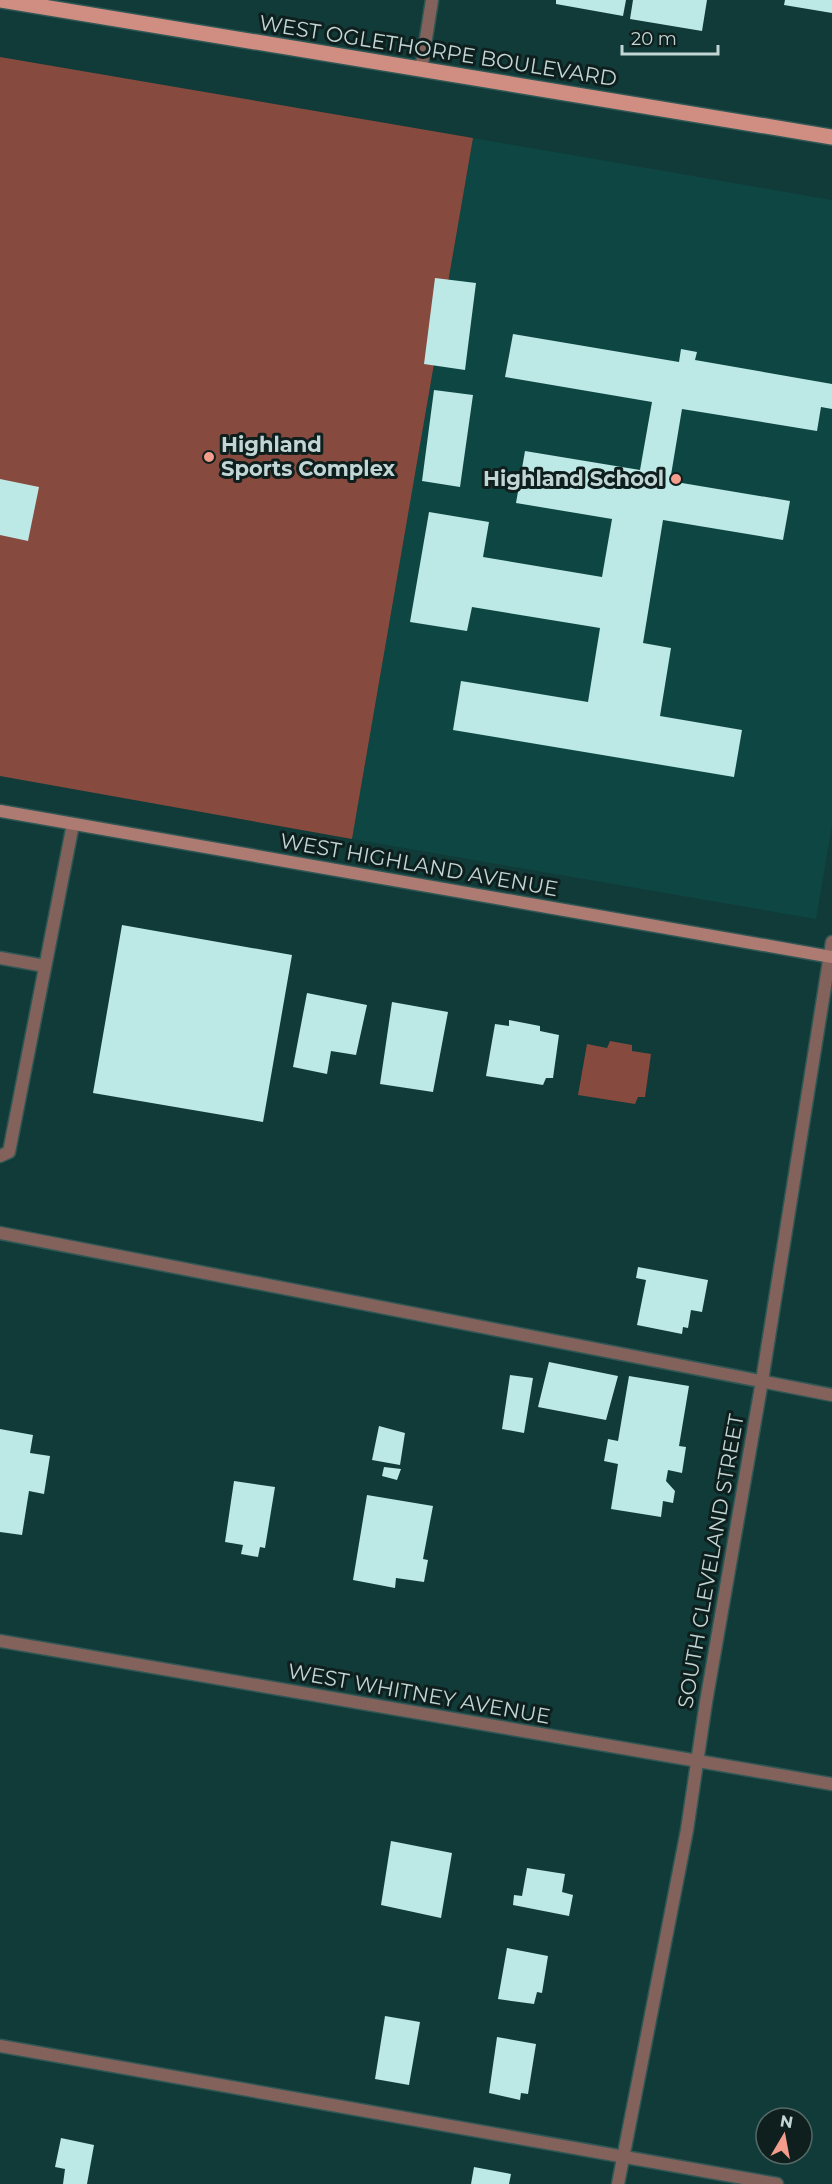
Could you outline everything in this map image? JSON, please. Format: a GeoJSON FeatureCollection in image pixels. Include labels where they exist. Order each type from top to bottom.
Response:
{"type":"FeatureCollection","features":[{"type":"Feature","properties":{"kind":"main road","name":"WEST OGLETHORPE BOULEVARD"},"geometry":{"type":"LineString","coordinates":[[1,0],[832,137]]}},
{"type":"Feature","properties":{"kind":"street"},"geometry":{"type":"LineString","coordinates":[[421,70],[432,0]]}},
{"type":"Feature","properties":{"kind":"street","name":"WEST HIGHLAND AVENUE"},"geometry":{"type":"LineString","coordinates":[[0,812],[831,957]]}},
{"type":"Feature","properties":{"kind":"street"},"geometry":{"type":"LineString","coordinates":[[0,1156],[9,1152],[73,824]]}},
{"type":"Feature","properties":{"kind":"street","name":"SOUTH CLEVELAND STREET"},"geometry":{"type":"LineString","coordinates":[[618,2184],[687,1830],[706,1702],[762,1381],[832,942]]}},
{"type":"Feature","properties":{"kind":"street"},"geometry":{"type":"LineString","coordinates":[[0,958],[45,966]]}},
{"type":"Feature","properties":{"kind":"street"},"geometry":{"type":"LineString","coordinates":[[0,1233],[832,1395]]}},
{"type":"Feature","properties":{"kind":"street","name":"WEST WHITNEY AVENUE"},"geometry":{"type":"LineString","coordinates":[[0,1641],[832,1784]]}},
{"type":"Feature","properties":{"kind":"street"},"geometry":{"type":"LineString","coordinates":[[0,2046],[777,2184]]}},
{"type":"Feature","properties":{"kind":"shaded area","name":"Highland Sports Complex"},"geometry":{"type":"Polygon","coordinates":[[[0,57],[473,138],[352,839],[0,776],[0,57]]]}},
{"type":"Feature","properties":{"kind":"shaded area"},"geometry":{"type":"Polygon","coordinates":[[[473,138],[832,200],[832,826],[816,919],[352,839],[473,138]]]}},
{"type":"Feature","properties":{"kind":"shaded area"},"geometry":{"type":"Polygon","coordinates":[[[610,1041],[632,1045],[632,1051],[651,1054],[645,1097],[638,1097],[635,1104],[578,1095],[587,1044],[607,1048],[610,1041]]]}},
{"type":"Feature","properties":{"kind":"building"},"geometry":{"type":"Polygon","coordinates":[[[556,0],[626,0],[623,16],[556,4],[556,0]]]}},
{"type":"Feature","properties":{"kind":"building"},"geometry":{"type":"Polygon","coordinates":[[[633,0],[707,0],[702,31],[630,19],[633,0]]]}},
{"type":"Feature","properties":{"kind":"building"},"geometry":{"type":"Polygon","coordinates":[[[785,0],[832,0],[832,13],[784,5],[785,0]]]}},
{"type":"Feature","properties":{"kind":"building"},"geometry":{"type":"Polygon","coordinates":[[[435,278],[476,283],[465,370],[424,364],[435,278]]]}},
{"type":"Feature","properties":{"kind":"building"},"geometry":{"type":"Polygon","coordinates":[[[513,334],[679,362],[681,349],[697,352],[695,360],[832,384],[832,409],[821,407],[817,431],[682,409],[670,481],[790,501],[783,540],[663,520],[643,643],[671,648],[660,716],[742,730],[734,777],[453,730],[461,681],[588,702],[600,628],[472,607],[467,631],[410,622],[429,512],[489,522],[483,557],[602,577],[612,519],[516,503],[525,451],[640,470],[652,402],[505,377],[513,334]]]}},
{"type":"Feature","properties":{"kind":"building"},"geometry":{"type":"Polygon","coordinates":[[[434,390],[473,395],[460,487],[422,481],[434,390]]]}},
{"type":"Feature","properties":{"kind":"building"},"geometry":{"type":"Polygon","coordinates":[[[0,479],[39,487],[28,541],[0,535],[0,479]]]}},
{"type":"Feature","properties":{"kind":"building"},"geometry":{"type":"Polygon","coordinates":[[[122,925],[292,955],[263,1122],[93,1093],[122,925]]]}},
{"type":"Feature","properties":{"kind":"building"},"geometry":{"type":"Polygon","coordinates":[[[307,993],[367,1005],[356,1055],[331,1051],[327,1074],[293,1067],[307,993]]]}},
{"type":"Feature","properties":{"kind":"building"},"geometry":{"type":"Polygon","coordinates":[[[392,1002],[448,1012],[433,1092],[380,1084],[392,1002]]]}},
{"type":"Feature","properties":{"kind":"building"},"geometry":{"type":"Polygon","coordinates":[[[509,1020],[540,1026],[540,1031],[559,1035],[553,1078],[546,1078],[543,1085],[486,1076],[495,1024],[509,1026],[509,1020]]]}},
{"type":"Feature","properties":{"kind":"building"},"geometry":{"type":"Polygon","coordinates":[[[638,1267],[708,1280],[702,1312],[691,1310],[688,1328],[683,1327],[682,1334],[637,1325],[646,1280],[636,1278],[638,1267]]]}},
{"type":"Feature","properties":{"kind":"building"},"geometry":{"type":"Polygon","coordinates":[[[549,1362],[618,1376],[606,1420],[538,1407],[549,1362]]]}},
{"type":"Feature","properties":{"kind":"building"},"geometry":{"type":"Polygon","coordinates":[[[510,1375],[533,1378],[524,1433],[502,1429],[510,1375]]]}},
{"type":"Feature","properties":{"kind":"building"},"geometry":{"type":"Polygon","coordinates":[[[629,1376],[689,1386],[679,1446],[686,1447],[682,1473],[668,1470],[666,1481],[675,1491],[673,1503],[663,1501],[661,1517],[611,1509],[618,1464],[604,1461],[608,1439],[618,1441],[629,1376]]]}},
{"type":"Feature","properties":{"kind":"building"},"geometry":{"type":"Polygon","coordinates":[[[379,1426],[405,1433],[400,1465],[372,1460],[379,1426]]]}},
{"type":"Feature","properties":{"kind":"building"},"geometry":{"type":"Polygon","coordinates":[[[0,1429],[33,1435],[30,1453],[50,1456],[44,1494],[29,1491],[22,1535],[0,1532],[0,1429]]]}},
{"type":"Feature","properties":{"kind":"building"},"geometry":{"type":"Polygon","coordinates":[[[384,1467],[401,1469],[397,1480],[382,1476],[384,1467]]]}},
{"type":"Feature","properties":{"kind":"building"},"geometry":{"type":"Polygon","coordinates":[[[234,1481],[275,1487],[265,1548],[260,1547],[258,1557],[241,1554],[243,1545],[225,1542],[234,1481]]]}},
{"type":"Feature","properties":{"kind":"building"},"geometry":{"type":"Polygon","coordinates":[[[367,1495],[433,1506],[423,1559],[428,1560],[424,1582],[396,1578],[395,1588],[353,1580],[367,1495]]]}},
{"type":"Feature","properties":{"kind":"building"},"geometry":{"type":"Polygon","coordinates":[[[391,1841],[452,1853],[441,1918],[381,1905],[391,1841]]]}},
{"type":"Feature","properties":{"kind":"building"},"geometry":{"type":"Polygon","coordinates":[[[527,1868],[565,1874],[562,1892],[573,1895],[569,1916],[513,1905],[514,1895],[522,1896],[527,1868]]]}},
{"type":"Feature","properties":{"kind":"building"},"geometry":{"type":"Polygon","coordinates":[[[507,1948],[548,1956],[542,1993],[537,1992],[534,2004],[498,1999],[507,1948]]]}},
{"type":"Feature","properties":{"kind":"building"},"geometry":{"type":"Polygon","coordinates":[[[385,2016],[420,2022],[409,2085],[375,2079],[385,2016]]]}},
{"type":"Feature","properties":{"kind":"building"},"geometry":{"type":"Polygon","coordinates":[[[497,2037],[536,2044],[528,2094],[521,2093],[520,2100],[489,2093],[497,2037]]]}},
{"type":"Feature","properties":{"kind":"building"},"geometry":{"type":"Polygon","coordinates":[[[61,2138],[94,2145],[87,2184],[63,2184],[65,2169],[55,2167],[61,2138]]]}},
{"type":"Feature","properties":{"kind":"building"},"geometry":{"type":"Polygon","coordinates":[[[474,2167],[511,2174],[509,2184],[471,2184],[474,2167]]]}},
{"type":"Feature","properties":{"kind":"place","name":"Highland Sports Complex"},"geometry":{"type":"Point","coordinates":[209,457]}},
{"type":"Feature","properties":{"kind":"place","name":"Highland School"},"geometry":{"type":"Point","coordinates":[676,479]}}]}
